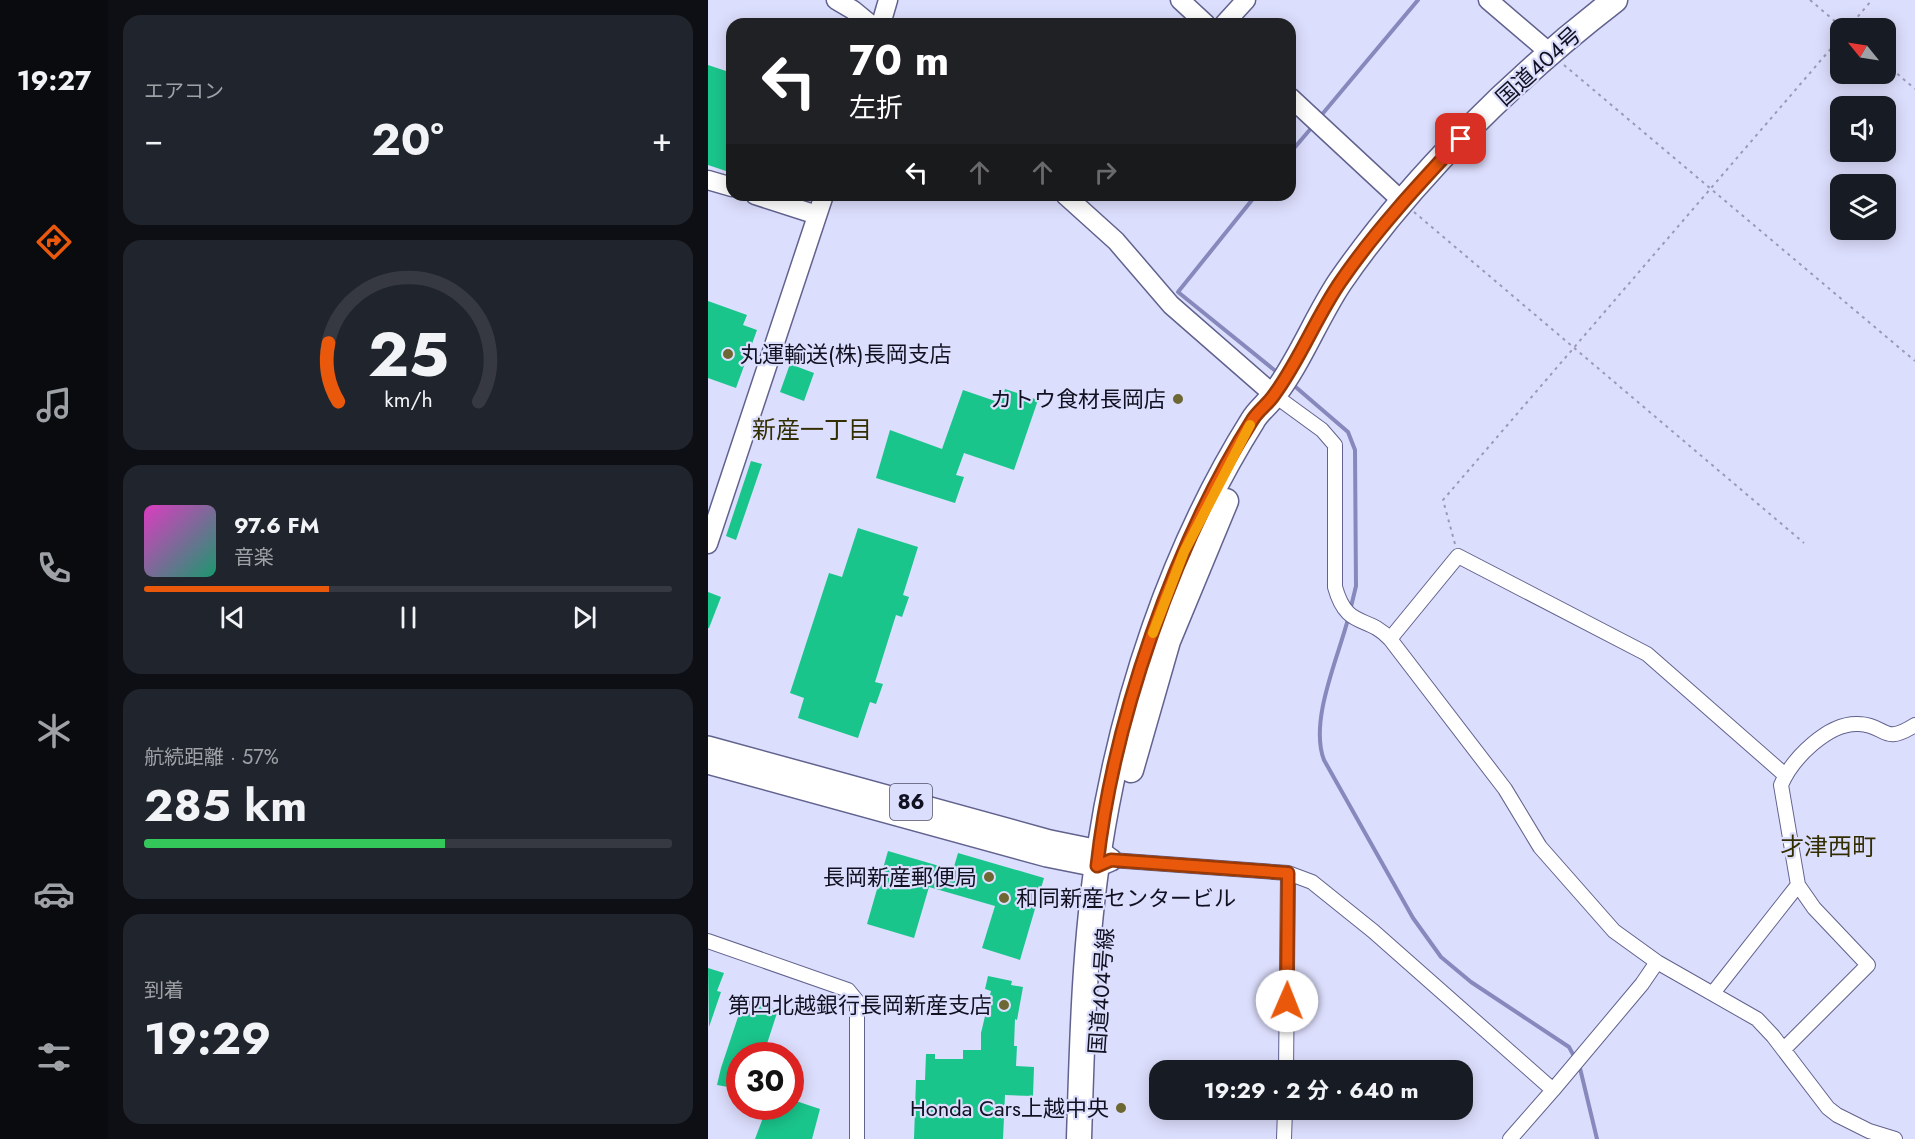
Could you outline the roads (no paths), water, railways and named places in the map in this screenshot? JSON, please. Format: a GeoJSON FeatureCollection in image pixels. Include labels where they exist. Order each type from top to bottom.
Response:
{"type":"FeatureCollection","features":[{"type":"Feature","properties":{"kind":"highway","name":"国道404号"},"geometry":{"type":"LineString","coordinates":[[1274,395],[1340,282],[1403,202],[1499,100],[1550,53],[1615,0]]}},
{"type":"Feature","properties":{"kind":"highway","name":"国道404号線"},"geometry":{"type":"LineString","coordinates":[[1079,1139],[1087,955],[1113,774],[1137,683],[1184,552],[1216,485],[1255,416],[1274,395]]}},
{"type":"Feature","properties":{"kind":"highway","name":"国道404号線"},"geometry":{"type":"LineString","coordinates":[[1094,1139],[1102,859]]}},
{"type":"Feature","properties":{"kind":"main road","name":"86"},"geometry":{"type":"LineString","coordinates":[[708,747],[1050,841],[1102,859]]}},
{"type":"Feature","properties":{"kind":"main road","name":"86"},"geometry":{"type":"LineString","coordinates":[[708,763],[1047,856],[1102,859]]}},
{"type":"Feature","properties":{"kind":"street"},"geometry":{"type":"LineString","coordinates":[[836,0],[863,18]]}},
{"type":"Feature","properties":{"kind":"street"},"geometry":{"type":"LineString","coordinates":[[883,18],[888,0]]}},
{"type":"Feature","properties":{"kind":"street"},"geometry":{"type":"LineString","coordinates":[[1179,0],[1199,18]]}},
{"type":"Feature","properties":{"kind":"street"},"geometry":{"type":"LineString","coordinates":[[1229,18],[1245,0]]}},
{"type":"Feature","properties":{"kind":"street"},"geometry":{"type":"LineString","coordinates":[[1488,0],[1550,53]]}},
{"type":"Feature","properties":{"kind":"street"},"geometry":{"type":"LineString","coordinates":[[1296,103],[1403,202]]}},
{"type":"Feature","properties":{"kind":"street"},"geometry":{"type":"LineString","coordinates":[[708,180],[726,186]]}},
{"type":"Feature","properties":{"kind":"street"},"geometry":{"type":"LineString","coordinates":[[774,201],[817,215]]}},
{"type":"Feature","properties":{"kind":"street"},"geometry":{"type":"LineString","coordinates":[[708,544],[822,201]]}},
{"type":"Feature","properties":{"kind":"street"},"geometry":{"type":"LineString","coordinates":[[1073,201],[1116,242],[1171,305],[1274,395],[1322,430],[1335,445],[1335,587],[1339,601],[1354,620],[1383,631],[1390,639],[1505,789],[1547,855],[1614,931],[1657,962],[1757,1019],[1784,1049],[1828,1108],[1856,1125],[1895,1139]]}},
{"type":"Feature","properties":{"kind":"street"},"geometry":{"type":"LineString","coordinates":[[1390,639],[1458,556],[1647,654],[1785,775]]}},
{"type":"Feature","properties":{"kind":"street"},"geometry":{"type":"LineString","coordinates":[[1784,1049],[1868,965],[1814,908],[1798,885],[1782,801],[1781,785],[1785,775],[1799,757],[1828,733],[1856,723],[1868,725],[1885,735],[1894,736],[1915,725]]}},
{"type":"Feature","properties":{"kind":"street"},"geometry":{"type":"LineString","coordinates":[[1102,859],[1288,873],[1312,882],[1373,932],[1552,1090]]}},
{"type":"Feature","properties":{"kind":"street"},"geometry":{"type":"LineString","coordinates":[[1286,1060],[1288,873]]}},
{"type":"Feature","properties":{"kind":"street"},"geometry":{"type":"LineString","coordinates":[[1713,993],[1798,885]]}},
{"type":"Feature","properties":{"kind":"street"},"geometry":{"type":"LineString","coordinates":[[708,941],[848,990],[857,1001],[857,1139]]}},
{"type":"Feature","properties":{"kind":"street"},"geometry":{"type":"LineString","coordinates":[[1510,1139],[1642,984],[1657,962]]}},
{"type":"Feature","properties":{"kind":"street"},"geometry":{"type":"LineString","coordinates":[[1284,1139],[1285,1120]]}},
{"type":"Feature","properties":{"kind":"waterway"},"geometry":{"type":"LineString","coordinates":[[1319,118],[1418,0]]}},
{"type":"Feature","properties":{"kind":"waterway"},"geometry":{"type":"LineString","coordinates":[[1296,146],[1313,126]]}},
{"type":"Feature","properties":{"kind":"waterway"},"geometry":{"type":"LineString","coordinates":[[1251,201],[1178,292],[1278,373]]}},
{"type":"Feature","properties":{"kind":"waterway"},"geometry":{"type":"LineString","coordinates":[[1291,383],[1348,432],[1355,450],[1356,586],[1350,611]]}},
{"type":"Feature","properties":{"kind":"waterway"},"geometry":{"type":"LineString","coordinates":[[1348,619],[1322,709],[1320,744],[1324,760],[1413,918],[1441,957],[1471,982],[1569,1047],[1575,1058]]}},
{"type":"Feature","properties":{"kind":"waterway"},"geometry":{"type":"LineString","coordinates":[[1579,1064],[1597,1139]]}},
{"type":"Feature","properties":{"kind":"place","name":"丸運輸送(株)長岡支店"},"geometry":{"type":"Point","coordinates":[728,354]}},
{"type":"Feature","properties":{"kind":"place","name":"カトウ食材長岡店"},"geometry":{"type":"Point","coordinates":[1178,399]}},
{"type":"Feature","properties":{"kind":"place","name":"長岡新産郵便局"},"geometry":{"type":"Point","coordinates":[989,877]}},
{"type":"Feature","properties":{"kind":"place","name":"和同新産センタービル"},"geometry":{"type":"Point","coordinates":[1004,898]}},
{"type":"Feature","properties":{"kind":"place","name":"第四北越銀行長岡新産支店"},"geometry":{"type":"Point","coordinates":[1004,1005]}},
{"type":"Feature","properties":{"kind":"place","name":"Honda Cars上越中央"},"geometry":{"type":"Point","coordinates":[1121,1108]}},
{"type":"Feature","properties":{"kind":"district","name":"新産一丁目"},"geometry":{"type":"Point","coordinates":[812,430]}},
{"type":"Feature","properties":{"kind":"district","name":"才津西町"},"geometry":{"type":"Point","coordinates":[1828,847]}}]}
